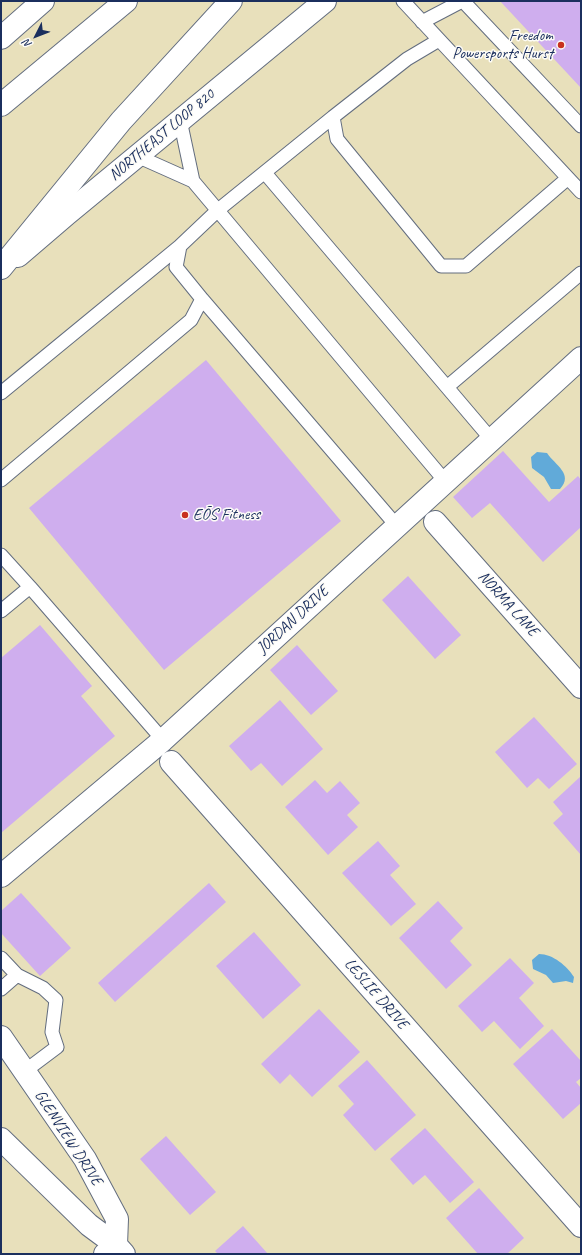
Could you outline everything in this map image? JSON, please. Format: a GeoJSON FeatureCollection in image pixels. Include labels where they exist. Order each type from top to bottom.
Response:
{"type":"FeatureCollection","features":[{"type":"Feature","properties":{"kind":"main road"},"geometry":{"type":"LineString","coordinates":[[1,38],[43,1]]}},
{"type":"Feature","properties":{"kind":"main road"},"geometry":{"type":"LineString","coordinates":[[1,105],[126,1]]}},
{"type":"Feature","properties":{"kind":"main road"},"geometry":{"type":"LineString","coordinates":[[1,268],[121,121],[231,1]]}},
{"type":"Feature","properties":{"kind":"main road","name":"NORTHEAST LOOP 820"},"geometry":{"type":"LineString","coordinates":[[1,272],[67,214],[325,1]]}},
{"type":"Feature","properties":{"kind":"main road","name":"JORDAN DRIVE"},"geometry":{"type":"LineString","coordinates":[[1,876],[164,740],[396,525],[581,358]]}},
{"type":"Feature","properties":{"kind":"main road","name":"NORMA LANE"},"geometry":{"type":"LineString","coordinates":[[435,522],[581,687]]}},
{"type":"Feature","properties":{"kind":"main road","name":"LESLIE DRIVE"},"geometry":{"type":"LineString","coordinates":[[171,762],[581,1226]]}},
{"type":"Feature","properties":{"kind":"main road","name":"GLENVIEW DRIVE"},"geometry":{"type":"LineString","coordinates":[[1,1037],[85,1159],[117,1219],[115,1251]]}},
{"type":"Feature","properties":{"kind":"main road","name":"GLENVIEW DRIVE"},"geometry":{"type":"LineString","coordinates":[[1,1139],[115,1251]]}},
{"type":"Feature","properties":{"kind":"lane"},"geometry":{"type":"LineString","coordinates":[[403,1],[581,192]]}},
{"type":"Feature","properties":{"kind":"lane"},"geometry":{"type":"LineString","coordinates":[[422,22],[462,1],[581,126]]}},
{"type":"Feature","properties":{"kind":"lane"},"geometry":{"type":"LineString","coordinates":[[1,393],[180,246],[218,210],[333,117],[407,59],[439,40]]}},
{"type":"Feature","properties":{"kind":"lane"},"geometry":{"type":"LineString","coordinates":[[333,117],[337,139],[441,266],[466,266],[568,178]]}},
{"type":"Feature","properties":{"kind":"lane"},"geometry":{"type":"LineString","coordinates":[[180,120],[193,181]]}},
{"type":"Feature","properties":{"kind":"lane"},"geometry":{"type":"LineString","coordinates":[[137,156],[193,181],[445,481]]}},
{"type":"Feature","properties":{"kind":"lane"},"geometry":{"type":"LineString","coordinates":[[265,173],[492,439]]}},
{"type":"Feature","properties":{"kind":"lane"},"geometry":{"type":"LineString","coordinates":[[180,246],[176,267],[396,525]]}},
{"type":"Feature","properties":{"kind":"lane"},"geometry":{"type":"LineString","coordinates":[[447,388],[581,273]]}},
{"type":"Feature","properties":{"kind":"lane"},"geometry":{"type":"LineString","coordinates":[[2,478],[191,320],[202,299]]}},
{"type":"Feature","properties":{"kind":"lane"},"geometry":{"type":"LineString","coordinates":[[1,555],[164,740]]}},
{"type":"Feature","properties":{"kind":"lane"},"geometry":{"type":"LineString","coordinates":[[1,611],[30,587]]}},
{"type":"Feature","properties":{"kind":"lane"},"geometry":{"type":"LineString","coordinates":[[1,958],[17,975],[43,988],[56,1000],[52,1032],[57,1047],[24,1071]]}},
{"type":"Feature","properties":{"kind":"lane"},"geometry":{"type":"LineString","coordinates":[[1,989],[17,975]]}},
{"type":"Feature","properties":{"kind":"water"},"geometry":{"type":"Polygon","coordinates":[[[537,452],[547,453],[562,470],[565,479],[564,484],[560,489],[551,489],[544,477],[532,468],[531,457],[537,452]]]}},
{"type":"Feature","properties":{"kind":"water"},"geometry":{"type":"Polygon","coordinates":[[[539,954],[554,958],[564,965],[574,977],[573,983],[566,981],[553,983],[546,975],[533,969],[532,960],[539,954]]]}},
{"type":"Feature","properties":{"kind":"building","name":"Freedom Powersports Hurst"},"geometry":{"type":"Polygon","coordinates":[[[500,1],[581,1],[581,88],[500,1]]]}},
{"type":"Feature","properties":{"kind":"building","name":"EŌS Fitness"},"geometry":{"type":"Polygon","coordinates":[[[206,360],[341,521],[164,670],[29,508],[206,360]]]}},
{"type":"Feature","properties":{"kind":"building"},"geometry":{"type":"Polygon","coordinates":[[[503,451],[549,502],[578,476],[581,480],[581,527],[543,562],[490,503],[472,518],[453,497],[503,451]]]}},
{"type":"Feature","properties":{"kind":"building"},"geometry":{"type":"Polygon","coordinates":[[[408,576],[461,635],[435,659],[382,600],[408,576]]]}},
{"type":"Feature","properties":{"kind":"building"},"geometry":{"type":"Polygon","coordinates":[[[40,625],[92,686],[81,696],[115,736],[1,833],[1,658],[40,625]]]}},
{"type":"Feature","properties":{"kind":"building"},"geometry":{"type":"Polygon","coordinates":[[[297,645],[338,691],[311,715],[270,670],[297,645]]]}},
{"type":"Feature","properties":{"kind":"building"},"geometry":{"type":"Polygon","coordinates":[[[280,700],[323,749],[282,786],[261,763],[251,771],[229,746],[280,700]]]}},
{"type":"Feature","properties":{"kind":"building"},"geometry":{"type":"Polygon","coordinates":[[[534,717],[577,764],[549,789],[538,778],[527,788],[495,752],[534,717]]]}},
{"type":"Feature","properties":{"kind":"building"},"geometry":{"type":"Polygon","coordinates":[[[581,776],[581,855],[553,823],[563,814],[553,802],[581,776]]]}},
{"type":"Feature","properties":{"kind":"building"},"geometry":{"type":"Polygon","coordinates":[[[315,780],[327,793],[340,781],[360,803],[347,815],[358,827],[328,855],[285,807],[315,780]]]}},
{"type":"Feature","properties":{"kind":"building"},"geometry":{"type":"Polygon","coordinates":[[[378,841],[400,866],[390,875],[416,904],[391,926],[342,873],[378,841]]]}},
{"type":"Feature","properties":{"kind":"building"},"geometry":{"type":"Polygon","coordinates":[[[209,883],[226,902],[115,1002],[98,983],[209,883]]]}},
{"type":"Feature","properties":{"kind":"building"},"geometry":{"type":"Polygon","coordinates":[[[21,893],[71,948],[40,976],[1,933],[1,911],[21,893]]]}},
{"type":"Feature","properties":{"kind":"building"},"geometry":{"type":"Polygon","coordinates":[[[438,901],[463,928],[450,941],[472,965],[446,989],[399,938],[438,901]]]}},
{"type":"Feature","properties":{"kind":"building"},"geometry":{"type":"Polygon","coordinates":[[[254,932],[301,985],[263,1019],[216,966],[254,932]]]}},
{"type":"Feature","properties":{"kind":"building"},"geometry":{"type":"Polygon","coordinates":[[[510,958],[534,983],[519,998],[544,1026],[520,1049],[494,1021],[482,1032],[458,1006],[510,958]]]}},
{"type":"Feature","properties":{"kind":"building"},"geometry":{"type":"Polygon","coordinates":[[[319,1009],[360,1052],[312,1097],[290,1074],[280,1084],[261,1064],[319,1009]]]}},
{"type":"Feature","properties":{"kind":"building"},"geometry":{"type":"Polygon","coordinates":[[[552,1029],[581,1061],[581,1078],[576,1082],[581,1088],[581,1103],[563,1119],[513,1064],[552,1029]]]}},
{"type":"Feature","properties":{"kind":"building"},"geometry":{"type":"Polygon","coordinates":[[[367,1060],[416,1115],[375,1151],[343,1115],[354,1104],[338,1086],[367,1060]]]}},
{"type":"Feature","properties":{"kind":"building"},"geometry":{"type":"Polygon","coordinates":[[[425,1128],[474,1182],[450,1203],[425,1175],[413,1185],[390,1159],[425,1128]]]}},
{"type":"Feature","properties":{"kind":"building"},"geometry":{"type":"Polygon","coordinates":[[[166,1136],[216,1192],[190,1215],[140,1159],[166,1136]]]}},
{"type":"Feature","properties":{"kind":"building"},"geometry":{"type":"Polygon","coordinates":[[[479,1188],[524,1238],[507,1254],[478,1254],[446,1218],[479,1188]]]}},
{"type":"Feature","properties":{"kind":"building"},"geometry":{"type":"Polygon","coordinates":[[[243,1226],[268,1254],[218,1254],[215,1251],[243,1226]]]}},
{"type":"Feature","properties":{"kind":"place","name":"Freedom Powersports Hurst"},"geometry":{"type":"Point","coordinates":[561,45]}},
{"type":"Feature","properties":{"kind":"place","name":"EŌS Fitness"},"geometry":{"type":"Point","coordinates":[185,515]}}]}
